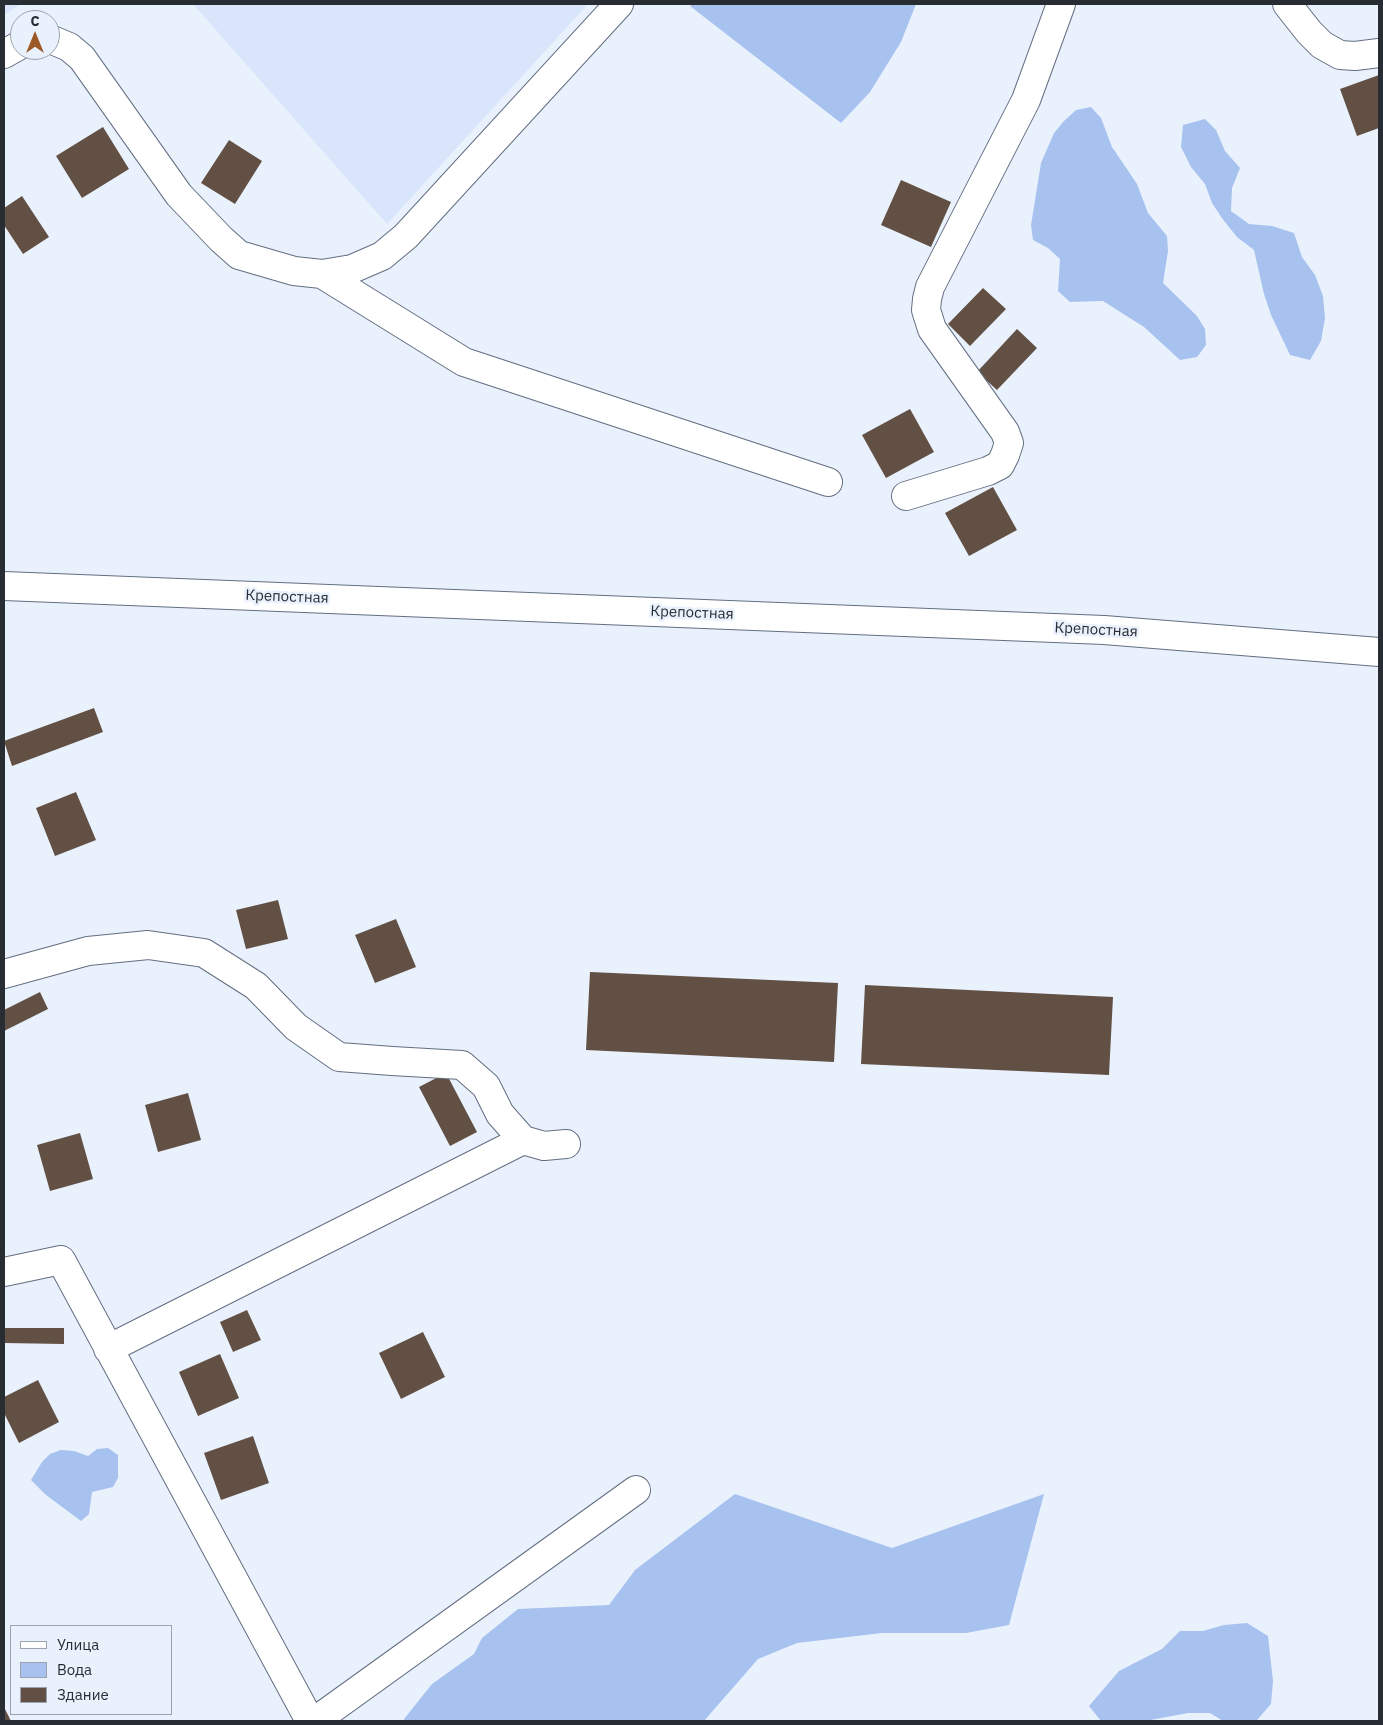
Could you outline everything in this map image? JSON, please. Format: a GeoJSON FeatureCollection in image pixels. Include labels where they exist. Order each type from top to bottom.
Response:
{"type":"FeatureCollection","features":[{"type":"Feature","properties":{"kind":"street"},"geometry":{"type":"LineString","coordinates":[[60,43],[69,47],[82,58],[179,194],[221,239],[239,255],[294,271],[322,274],[352,269],[382,256],[406,236],[619,4]]}},
{"type":"Feature","properties":{"kind":"street"},"geometry":{"type":"LineString","coordinates":[[906,496],[988,471],[1000,465],[1005,455],[1008,443],[1005,432],[932,329],[926,310],[927,298],[930,287],[1026,100],[1061,4]]}},
{"type":"Feature","properties":{"kind":"street"},"geometry":{"type":"LineString","coordinates":[[1287,4],[1322,45],[1340,55],[1355,56],[1379,53]]}},
{"type":"Feature","properties":{"kind":"street"},"geometry":{"type":"LineString","coordinates":[[322,274],[464,362],[828,482]]}},
{"type":"Feature","properties":{"kind":"street","name":"Крепостная"},"geometry":{"type":"LineString","coordinates":[[4,586],[1104,630],[1379,652]]}},
{"type":"Feature","properties":{"kind":"street"},"geometry":{"type":"LineString","coordinates":[[4,974],[88,952],[148,945],[204,953],[256,986],[296,1027],[339,1056],[392,1062],[462,1065],[486,1086],[500,1114],[523,1140],[544,1146],[566,1144]]}},
{"type":"Feature","properties":{"kind":"street"},"geometry":{"type":"LineString","coordinates":[[108,1349],[523,1140]]}},
{"type":"Feature","properties":{"kind":"street"},"geometry":{"type":"LineString","coordinates":[[4,1272],[60,1260],[310,1721]]}},
{"type":"Feature","properties":{"kind":"street"},"geometry":{"type":"LineString","coordinates":[[315,1721],[636,1490]]}},
{"type":"Feature","properties":{"kind":"shaded area"},"geometry":{"type":"Polygon","coordinates":[[[4,4],[21,4],[10,10],[4,15],[4,4]]]}},
{"type":"Feature","properties":{"kind":"shaded area"},"geometry":{"type":"Polygon","coordinates":[[[193,4],[588,4],[387,224],[193,4]]]}},
{"type":"Feature","properties":{"kind":"water"},"geometry":{"type":"Polygon","coordinates":[[[693,4],[916,4],[901,42],[870,92],[841,123],[690,6],[693,4]]]}},
{"type":"Feature","properties":{"kind":"water"},"geometry":{"type":"Polygon","coordinates":[[[1091,107],[1101,118],[1112,147],[1137,184],[1148,213],[1167,236],[1168,251],[1163,283],[1197,316],[1205,329],[1206,345],[1197,357],[1180,360],[1144,327],[1103,301],[1070,302],[1058,291],[1060,259],[1048,248],[1033,240],[1031,225],[1041,163],[1054,133],[1076,110],[1091,107]]]}},
{"type":"Feature","properties":{"kind":"water"},"geometry":{"type":"Polygon","coordinates":[[[1205,119],[1216,130],[1225,151],[1240,168],[1232,188],[1231,211],[1249,224],[1272,226],[1294,233],[1302,257],[1315,275],[1323,296],[1325,318],[1321,341],[1310,360],[1290,355],[1271,315],[1254,250],[1237,237],[1224,221],[1212,203],[1205,184],[1191,167],[1181,147],[1183,125],[1205,119]]]}},
{"type":"Feature","properties":{"kind":"water"},"geometry":{"type":"Polygon","coordinates":[[[108,1448],[118,1455],[118,1478],[113,1487],[92,1492],[89,1514],[81,1521],[46,1495],[31,1480],[42,1462],[50,1454],[61,1450],[74,1451],[88,1456],[97,1449],[108,1448]]]}},
{"type":"Feature","properties":{"kind":"water"},"geometry":{"type":"Polygon","coordinates":[[[735,1494],[892,1548],[1044,1494],[1009,1625],[966,1633],[882,1633],[797,1643],[758,1659],[704,1721],[405,1721],[404,1719],[432,1684],[474,1654],[482,1638],[518,1609],[609,1605],[635,1570],[735,1494]]]}},
{"type":"Feature","properties":{"kind":"water"},"geometry":{"type":"Polygon","coordinates":[[[1247,1623],[1268,1636],[1273,1681],[1271,1704],[1257,1720],[1223,1721],[1210,1713],[1188,1713],[1145,1721],[1101,1721],[1089,1706],[1119,1671],[1162,1649],[1180,1631],[1203,1631],[1224,1625],[1247,1623]]]}},
{"type":"Feature","properties":{"kind":"building"},"geometry":{"type":"Polygon","coordinates":[[[1379,75],[1379,128],[1357,136],[1340,89],[1379,75]]]}},
{"type":"Feature","properties":{"kind":"building"},"geometry":{"type":"Polygon","coordinates":[[[103,127],[129,169],[82,198],[56,156],[103,127]]]}},
{"type":"Feature","properties":{"kind":"building"},"geometry":{"type":"Polygon","coordinates":[[[229,140],[262,161],[235,204],[201,183],[229,140]]]}},
{"type":"Feature","properties":{"kind":"building"},"geometry":{"type":"Polygon","coordinates":[[[901,180],[951,202],[931,247],[881,225],[901,180]]]}},
{"type":"Feature","properties":{"kind":"building"},"geometry":{"type":"Polygon","coordinates":[[[22,196],[49,237],[23,254],[4,225],[4,208],[22,196]]]}},
{"type":"Feature","properties":{"kind":"building"},"geometry":{"type":"Polygon","coordinates":[[[983,288],[1006,309],[970,346],[948,324],[983,288]]]}},
{"type":"Feature","properties":{"kind":"building"},"geometry":{"type":"Polygon","coordinates":[[[1017,329],[1037,348],[997,390],[977,372],[1017,329]]]}},
{"type":"Feature","properties":{"kind":"building"},"geometry":{"type":"Polygon","coordinates":[[[910,409],[934,452],[886,478],[862,435],[910,409]]]}},
{"type":"Feature","properties":{"kind":"building"},"geometry":{"type":"Polygon","coordinates":[[[993,487],[1017,530],[969,556],[945,513],[993,487]]]}},
{"type":"Feature","properties":{"kind":"building"},"geometry":{"type":"Polygon","coordinates":[[[94,708],[103,732],[12,766],[4,741],[94,708]]]}},
{"type":"Feature","properties":{"kind":"building"},"geometry":{"type":"Polygon","coordinates":[[[76,792],[96,840],[55,856],[36,808],[76,792]]]}},
{"type":"Feature","properties":{"kind":"building"},"geometry":{"type":"Polygon","coordinates":[[[278,900],[288,939],[246,949],[236,910],[278,900]]]}},
{"type":"Feature","properties":{"kind":"building"},"geometry":{"type":"Polygon","coordinates":[[[396,919],[416,967],[375,983],[355,935],[396,919]]]}},
{"type":"Feature","properties":{"kind":"building"},"geometry":{"type":"Polygon","coordinates":[[[590,972],[838,983],[834,1062],[586,1050],[590,972]]]}},
{"type":"Feature","properties":{"kind":"building"},"geometry":{"type":"Polygon","coordinates":[[[865,985],[1113,997],[1109,1075],[861,1064],[865,985]]]}},
{"type":"Feature","properties":{"kind":"building"},"geometry":{"type":"Polygon","coordinates":[[[40,992],[48,1009],[4,1031],[4,1010],[40,992]]]}},
{"type":"Feature","properties":{"kind":"building"},"geometry":{"type":"Polygon","coordinates":[[[446,1073],[477,1132],[450,1146],[419,1087],[446,1073]]]}},
{"type":"Feature","properties":{"kind":"building"},"geometry":{"type":"Polygon","coordinates":[[[188,1093],[201,1140],[158,1152],[145,1105],[188,1093]]]}},
{"type":"Feature","properties":{"kind":"building"},"geometry":{"type":"Polygon","coordinates":[[[80,1133],[93,1179],[50,1191],[37,1145],[80,1133]]]}},
{"type":"Feature","properties":{"kind":"building"},"geometry":{"type":"Polygon","coordinates":[[[247,1310],[261,1340],[233,1352],[220,1322],[247,1310]]]}},
{"type":"Feature","properties":{"kind":"building"},"geometry":{"type":"Polygon","coordinates":[[[4,1328],[64,1328],[64,1344],[4,1343],[4,1328]]]}},
{"type":"Feature","properties":{"kind":"building"},"geometry":{"type":"Polygon","coordinates":[[[423,1332],[445,1377],[401,1399],[379,1353],[423,1332]]]}},
{"type":"Feature","properties":{"kind":"building"},"geometry":{"type":"Polygon","coordinates":[[[220,1354],[239,1398],[198,1416],[179,1372],[220,1354]]]}},
{"type":"Feature","properties":{"kind":"building"},"geometry":{"type":"Polygon","coordinates":[[[38,1380],[59,1422],[19,1443],[4,1413],[4,1397],[38,1380]]]}},
{"type":"Feature","properties":{"kind":"building"},"geometry":{"type":"Polygon","coordinates":[[[253,1436],[269,1483],[221,1500],[204,1453],[253,1436]]]}},
{"type":"Feature","properties":{"kind":"building"},"geometry":{"type":"Polygon","coordinates":[[[4,1707],[11,1721],[4,1721],[4,1707]]]}}]}
